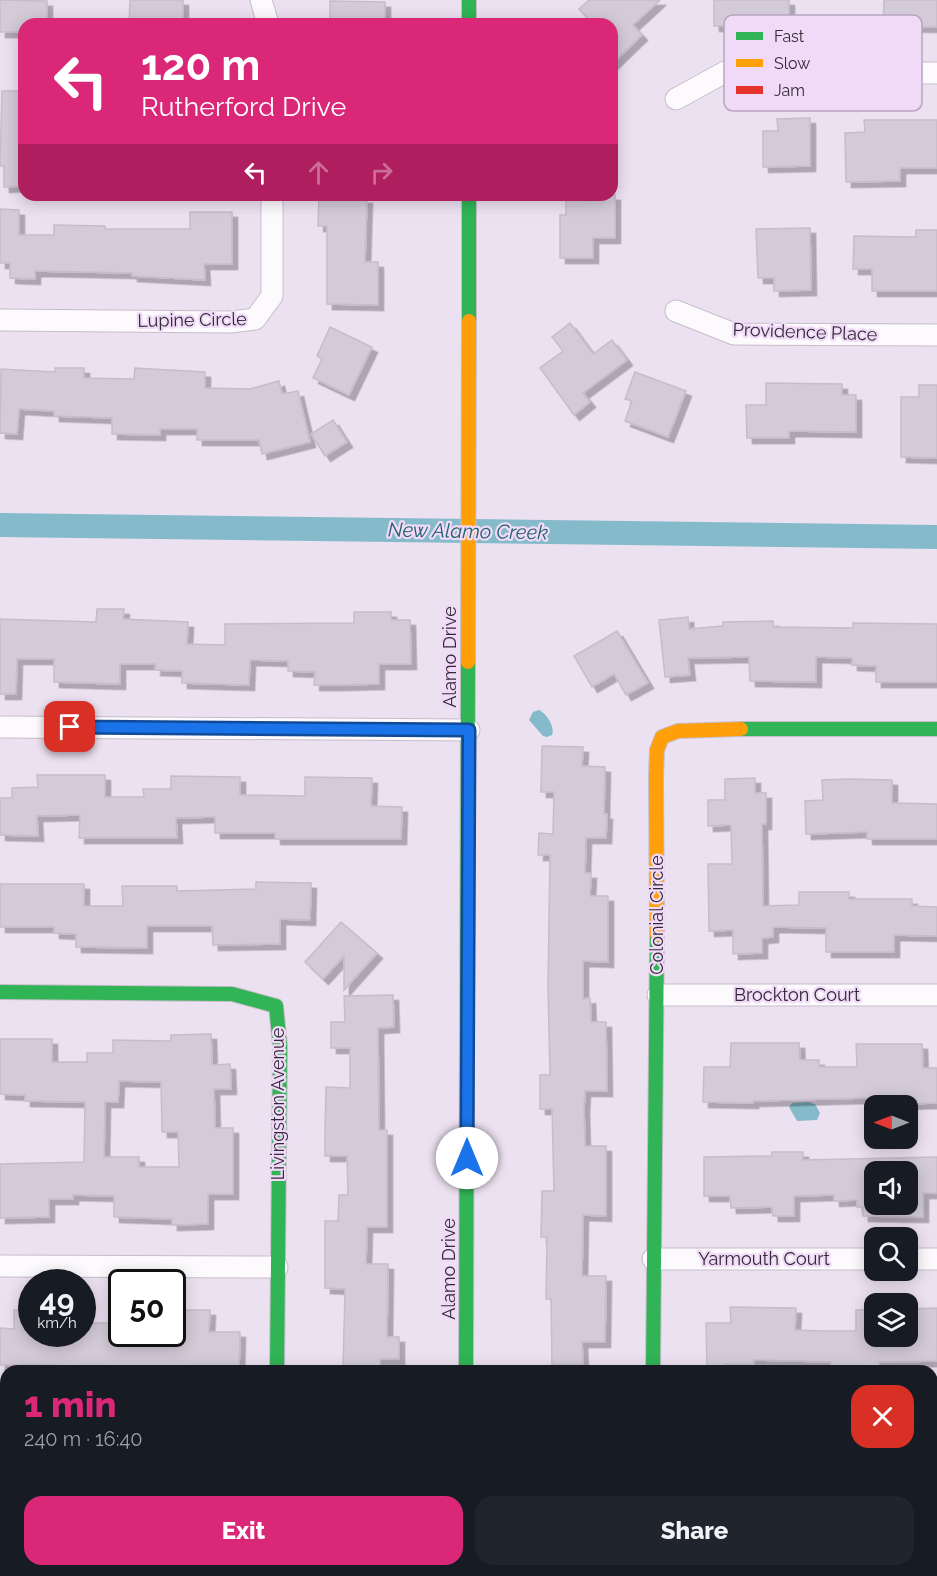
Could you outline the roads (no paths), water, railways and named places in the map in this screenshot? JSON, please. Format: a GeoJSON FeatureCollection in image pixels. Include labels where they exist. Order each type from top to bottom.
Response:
{"type":"FeatureCollection","features":[{"type":"Feature","properties":{"kind":"street"},"geometry":{"type":"LineString","coordinates":[[261,0],[266,18]]}},
{"type":"Feature","properties":{"kind":"street"},"geometry":{"type":"LineString","coordinates":[[469,0],[469,18]]}},
{"type":"Feature","properties":{"kind":"street"},"geometry":{"type":"LineString","coordinates":[[676,99],[724,73]]}},
{"type":"Feature","properties":{"kind":"street"},"geometry":{"type":"LineString","coordinates":[[922,74],[937,74]]}},
{"type":"Feature","properties":{"kind":"street","name":"Lupine Circle"},"geometry":{"type":"LineString","coordinates":[[0,320],[231,322],[255,320],[272,296],[272,201]]}},
{"type":"Feature","properties":{"kind":"street","name":"Alamo Drive"},"geometry":{"type":"LineString","coordinates":[[466,1365],[469,201]]}},
{"type":"Feature","properties":{"kind":"street","name":"Providence Place"},"geometry":{"type":"LineString","coordinates":[[676,311],[734,334],[937,335]]}},
{"type":"Feature","properties":{"kind":"street"},"geometry":{"type":"LineString","coordinates":[[0,727],[469,730]]}},
{"type":"Feature","properties":{"kind":"street","name":"Colonial Circle"},"geometry":{"type":"LineString","coordinates":[[653,1365],[658,994],[656,776],[657,750],[662,737],[678,731],[720,729],[937,729]]}},
{"type":"Feature","properties":{"kind":"street","name":"Livingston Avenue"},"geometry":{"type":"LineString","coordinates":[[0,992],[232,994],[276,1006],[280,1046],[277,1365]]}},
{"type":"Feature","properties":{"kind":"street","name":"Brockton Court"},"geometry":{"type":"LineString","coordinates":[[658,994],[937,995]]}},
{"type":"Feature","properties":{"kind":"street","name":"Yarmouth Court"},"geometry":{"type":"LineString","coordinates":[[653,1259],[864,1259]]}},
{"type":"Feature","properties":{"kind":"street"},"geometry":{"type":"LineString","coordinates":[[918,1259],[937,1259]]}},
{"type":"Feature","properties":{"kind":"street"},"geometry":{"type":"LineString","coordinates":[[0,1266],[277,1267]]}},
{"type":"Feature","properties":{"kind":"water"},"geometry":{"type":"Polygon","coordinates":[[[539,710],[550,721],[552,735],[543,736],[529,720],[533,712],[539,710]]]}},
{"type":"Feature","properties":{"kind":"water"},"geometry":{"type":"Polygon","coordinates":[[[792,1103],[815,1104],[820,1113],[817,1120],[797,1121],[789,1107],[792,1103]]]}},
{"type":"Feature","properties":{"kind":"waterway","name":"New Alamo Creek"},"geometry":{"type":"LineString","coordinates":[[0,525],[937,537]]}}]}
